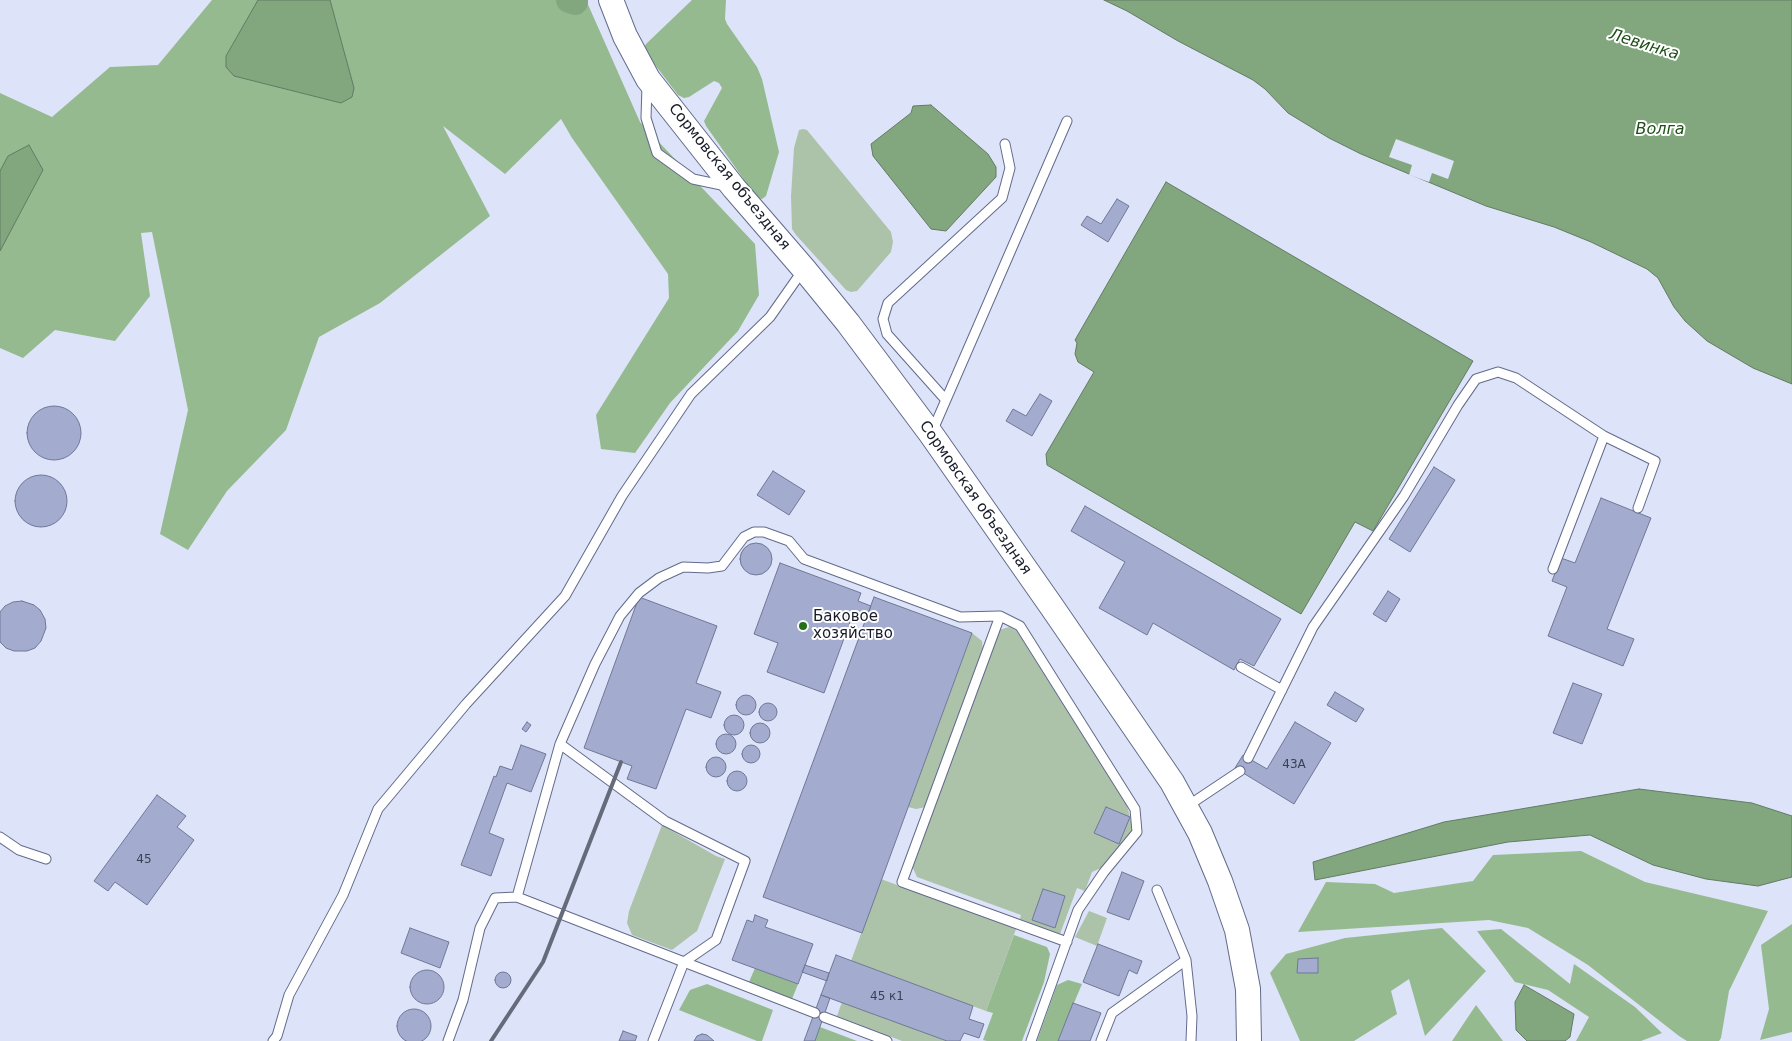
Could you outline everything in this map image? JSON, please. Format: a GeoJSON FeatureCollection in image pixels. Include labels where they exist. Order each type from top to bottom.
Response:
{"type":"FeatureCollection","features":[{"type":"Feature","properties":{"kind":"street","name":"Сормовская объездная"},"geometry":{"type":"LineString","coordinates":[[611,0],[625,36],[648,79],[734,188],[848,323],[931,434],[1172,782],[1200,833],[1217,873],[1237,930],[1248,989],[1248,1041]]}},
{"type":"Feature","properties":{"kind":"lane"},"geometry":{"type":"LineString","coordinates":[[648,79],[646,118],[657,153],[694,179],[734,188]]}},
{"type":"Feature","properties":{"kind":"lane"},"geometry":{"type":"LineString","coordinates":[[931,434],[1066,121]]}},
{"type":"Feature","properties":{"kind":"lane"},"geometry":{"type":"LineString","coordinates":[[945,399],[887,334],[882,319],[888,303],[1002,198],[1010,168],[1005,144]]}},
{"type":"Feature","properties":{"kind":"lane"},"geometry":{"type":"LineString","coordinates":[[274,1041],[290,995],[343,895],[378,809],[466,704],[564,596],[622,496],[691,394],[770,317],[804,269]]}},
{"type":"Feature","properties":{"kind":"lane"},"geometry":{"type":"LineString","coordinates":[[1248,758],[1313,627],[1404,496],[1458,404],[1476,379],[1498,372],[1516,378],[1604,436],[1655,461],[1638,508]]}},
{"type":"Feature","properties":{"kind":"lane"},"geometry":{"type":"LineString","coordinates":[[1553,569],[1604,436]]}},
{"type":"Feature","properties":{"kind":"lane"},"geometry":{"type":"LineString","coordinates":[[517,897],[560,744],[595,664],[620,616],[639,594],[659,578],[683,567],[708,568],[722,566],[744,538],[754,532],[764,532],[789,542],[804,559],[960,617],[1000,616],[1020,626],[1136,808],[1137,832],[1104,872],[1078,910],[1031,1041]]}},
{"type":"Feature","properties":{"kind":"lane"},"geometry":{"type":"LineString","coordinates":[[1000,616],[902,882],[1067,942]]}},
{"type":"Feature","properties":{"kind":"lane"},"geometry":{"type":"LineString","coordinates":[[1240,667],[1282,690]]}},
{"type":"Feature","properties":{"kind":"lane"},"geometry":{"type":"LineString","coordinates":[[560,744],[665,822],[745,861],[716,940],[684,962],[653,1041]]}},
{"type":"Feature","properties":{"kind":"lane"},"geometry":{"type":"LineString","coordinates":[[1185,807],[1240,772]]}},
{"type":"Feature","properties":{"kind":"lane"},"geometry":{"type":"LineString","coordinates":[[0,837],[19,850],[46,859]]}},
{"type":"Feature","properties":{"kind":"lane"},"geometry":{"type":"LineString","coordinates":[[1157,890],[1186,960],[1192,1016],[1191,1041]]}},
{"type":"Feature","properties":{"kind":"lane"},"geometry":{"type":"LineString","coordinates":[[448,1041],[463,1000],[480,928],[496,898],[517,897],[887,1041]]}},
{"type":"Feature","properties":{"kind":"lane"},"geometry":{"type":"LineString","coordinates":[[1101,1041],[1112,1013],[1186,960]]}},
{"type":"Feature","properties":{"kind":"shaded area"},"geometry":{"type":"Polygon","coordinates":[[[212,0],[586,0],[640,122],[755,244],[759,295],[738,331],[670,403],[635,453],[601,449],[596,415],[669,298],[668,274],[572,138],[561,119],[505,174],[443,126],[490,216],[380,303],[319,337],[286,430],[227,491],[188,550],[160,534],[188,410],[152,232],[141,233],[150,296],[115,341],[55,330],[23,358],[0,348],[0,93],[52,117],[110,67],[158,65],[212,0]]]}},
{"type":"Feature","properties":{"kind":"shaded area"},"geometry":{"type":"Polygon","coordinates":[[[692,0],[726,0],[725,19],[727,24],[757,67],[762,79],[779,152],[766,196],[762,199],[757,198],[704,121],[722,88],[719,83],[714,81],[689,97],[684,98],[678,95],[644,48],[692,0]]]}},
{"type":"Feature","properties":{"kind":"shaded area"},"geometry":{"type":"Polygon","coordinates":[[[799,130],[807,130],[891,232],[893,242],[891,252],[857,291],[851,292],[846,290],[792,229],[791,196],[794,148],[799,130]]]}},
{"type":"Feature","properties":{"kind":"shaded area"},"geometry":{"type":"Polygon","coordinates":[[[1009,627],[1017,631],[1127,805],[1133,830],[1103,867],[1092,872],[1085,891],[1077,888],[1060,934],[1020,919],[1021,915],[917,877],[912,866],[999,630],[1009,627]]]}},
{"type":"Feature","properties":{"kind":"shaded area"},"geometry":{"type":"Polygon","coordinates":[[[972,633],[982,641],[983,651],[926,807],[916,809],[908,807],[972,633]]]}},
{"type":"Feature","properties":{"kind":"shaded area"},"geometry":{"type":"Polygon","coordinates":[[[662,825],[716,856],[725,859],[697,931],[672,950],[632,935],[627,923],[629,911],[662,825]]]}},
{"type":"Feature","properties":{"kind":"shaded area"},"geometry":{"type":"Polygon","coordinates":[[[1581,851],[1645,882],[1768,911],[1729,991],[1719,1041],[1687,1041],[1588,965],[1528,928],[1489,920],[1298,932],[1326,882],[1375,884],[1394,893],[1473,881],[1493,855],[1581,851]]]}},
{"type":"Feature","properties":{"kind":"shaded area"},"geometry":{"type":"Polygon","coordinates":[[[881,879],[1016,929],[986,1011],[851,961],[881,879]]]}},
{"type":"Feature","properties":{"kind":"shaded area"},"geometry":{"type":"Polygon","coordinates":[[[1089,911],[1107,918],[1097,946],[1075,937],[1089,911]]]}},
{"type":"Feature","properties":{"kind":"shaded area"},"geometry":{"type":"Polygon","coordinates":[[[1792,924],[1792,1032],[1760,1040],[1769,1009],[1761,945],[1792,924]]]}},
{"type":"Feature","properties":{"kind":"shaded area"},"geometry":{"type":"Polygon","coordinates":[[[1442,928],[1486,971],[1425,1036],[1409,979],[1391,991],[1397,1014],[1354,1041],[1300,1041],[1270,973],[1286,954],[1345,938],[1442,928]]]}},
{"type":"Feature","properties":{"kind":"shaded area"},"geometry":{"type":"Polygon","coordinates":[[[1501,929],[1570,984],[1574,964],[1635,1007],[1662,1033],[1641,1041],[1576,1041],[1589,1017],[1548,990],[1515,982],[1477,931],[1501,929]]]}},
{"type":"Feature","properties":{"kind":"shaded area"},"geometry":{"type":"Polygon","coordinates":[[[1014,935],[1047,947],[1050,954],[1044,982],[1022,1041],[983,1040],[993,1013],[986,1011],[1014,935]]]}},
{"type":"Feature","properties":{"kind":"shaded area"},"geometry":{"type":"Polygon","coordinates":[[[755,968],[798,984],[792,999],[749,982],[755,968]]]}},
{"type":"Feature","properties":{"kind":"shaded area"},"geometry":{"type":"Polygon","coordinates":[[[1068,980],[1082,984],[1058,1041],[1037,1041],[1057,985],[1068,980]]]}},
{"type":"Feature","properties":{"kind":"shaded area"},"geometry":{"type":"Polygon","coordinates":[[[707,984],[773,1010],[762,1041],[757,1041],[679,1010],[690,990],[707,984]]]}},
{"type":"Feature","properties":{"kind":"shaded area"},"geometry":{"type":"Polygon","coordinates":[[[842,1002],[947,1041],[902,1041],[837,1016],[842,1002]]]}},
{"type":"Feature","properties":{"kind":"shaded area"},"geometry":{"type":"Polygon","coordinates":[[[1476,1005],[1503,1041],[1452,1041],[1476,1005]]]}},
{"type":"Feature","properties":{"kind":"shaded area"},"geometry":{"type":"Polygon","coordinates":[[[820,1027],[857,1041],[815,1041],[820,1027]]]}},
{"type":"Feature","properties":{"kind":"water"},"geometry":{"type":"Polygon","coordinates":[[[258,0],[330,0],[354,88],[352,97],[341,103],[234,76],[226,67],[226,56],[258,0]]]}},
{"type":"Feature","properties":{"kind":"water","name":"Волга"},"geometry":{"type":"Polygon","coordinates":[[[1104,0],[1792,0],[1792,384],[1753,368],[1707,341],[1685,321],[1674,307],[1658,278],[1647,269],[1591,242],[1554,227],[1486,206],[1361,154],[1329,138],[1288,113],[1265,89],[1253,80],[1104,0]]]}},
{"type":"Feature","properties":{"kind":"water"},"geometry":{"type":"Polygon","coordinates":[[[931,105],[988,154],[996,167],[996,177],[946,231],[931,229],[873,156],[871,144],[911,113],[913,106],[931,105]]]}},
{"type":"Feature","properties":{"kind":"water"},"geometry":{"type":"Polygon","coordinates":[[[29,145],[43,170],[0,251],[0,171],[8,156],[29,145]]]}},
{"type":"Feature","properties":{"kind":"water"},"geometry":{"type":"Polygon","coordinates":[[[1166,182],[1473,361],[1373,531],[1355,522],[1301,614],[1047,465],[1046,454],[1094,372],[1078,362],[1075,354],[1077,343],[1075,340],[1166,182]]]}},
{"type":"Feature","properties":{"kind":"water"},"geometry":{"type":"Polygon","coordinates":[[[1639,789],[1752,803],[1792,816],[1792,877],[1758,886],[1706,879],[1653,865],[1590,835],[1508,842],[1315,880],[1313,862],[1444,822],[1639,789]]]}},
{"type":"Feature","properties":{"kind":"water"},"geometry":{"type":"Polygon","coordinates":[[[1524,985],[1574,1014],[1570,1037],[1565,1041],[1527,1041],[1516,1030],[1515,1002],[1524,985]]]}},
{"type":"Feature","properties":{"kind":"pier"},"geometry":{"type":"Polygon","coordinates":[[[1396,139],[1454,161],[1448,179],[1432,173],[1429,182],[1409,175],[1412,165],[1389,157],[1396,139]]]}},
{"type":"Feature","properties":{"kind":"building"},"geometry":{"type":"Polygon","coordinates":[[[1117,199],[1129,206],[1108,242],[1081,225],[1087,216],[1101,224],[1117,199]]]}},
{"type":"Feature","properties":{"kind":"building"},"geometry":{"type":"Polygon","coordinates":[[[1040,394],[1052,401],[1032,436],[1006,421],[1013,409],[1026,416],[1040,394]]]}},
{"type":"Feature","properties":{"kind":"building"},"geometry":{"type":"Polygon","coordinates":[[[54,406],[64,408],[73,414],[79,423],[81,433],[79,443],[73,452],[64,458],[54,460],[44,458],[35,452],[29,443],[27,433],[29,423],[35,414],[44,408],[54,406]]]}},
{"type":"Feature","properties":{"kind":"building"},"geometry":{"type":"Polygon","coordinates":[[[1434,467],[1455,480],[1410,552],[1389,539],[1434,467]]]}},
{"type":"Feature","properties":{"kind":"building"},"geometry":{"type":"Polygon","coordinates":[[[773,471],[805,491],[789,515],[757,495],[773,471]]]}},
{"type":"Feature","properties":{"kind":"building"},"geometry":{"type":"Polygon","coordinates":[[[36,475],[46,475],[56,479],[63,486],[67,501],[63,516],[56,523],[46,527],[36,527],[26,523],[19,516],[15,506],[15,496],[19,486],[26,479],[36,475]]]}},
{"type":"Feature","properties":{"kind":"building"},"geometry":{"type":"Polygon","coordinates":[[[1601,498],[1651,518],[1607,629],[1634,639],[1623,666],[1548,636],[1567,587],[1552,581],[1561,558],[1575,563],[1601,498]]]}},
{"type":"Feature","properties":{"kind":"building"},"geometry":{"type":"Polygon","coordinates":[[[1085,506],[1281,619],[1254,666],[1240,659],[1234,670],[1153,623],[1147,635],[1099,608],[1125,562],[1071,531],[1085,506]]]}},
{"type":"Feature","properties":{"kind":"building"},"geometry":{"type":"Polygon","coordinates":[[[756,543],[768,547],[772,559],[768,571],[756,575],[744,571],[740,559],[744,547],[756,543]]]}},
{"type":"Feature","properties":{"kind":"building","name":"Баковое хозяйство"},"geometry":{"type":"Polygon","coordinates":[[[780,563],[861,593],[858,601],[871,606],[866,619],[853,614],[824,693],[767,672],[778,643],[754,634],[780,563]]]}},
{"type":"Feature","properties":{"kind":"building"},"geometry":{"type":"Polygon","coordinates":[[[1388,591],[1400,599],[1386,622],[1373,614],[1388,591]]]}},
{"type":"Feature","properties":{"kind":"building"},"geometry":{"type":"Polygon","coordinates":[[[639,597],[717,626],[696,683],[721,692],[711,718],[686,709],[656,789],[627,779],[632,766],[584,748],[639,597]]]}},
{"type":"Feature","properties":{"kind":"building"},"geometry":{"type":"Polygon","coordinates":[[[874,597],[972,633],[862,933],[763,897],[874,597]]]}},
{"type":"Feature","properties":{"kind":"building"},"geometry":{"type":"Polygon","coordinates":[[[22,601],[34,605],[40,610],[45,619],[46,628],[41,641],[35,648],[27,651],[14,651],[6,648],[0,642],[0,612],[5,606],[13,602],[22,601]]]}},
{"type":"Feature","properties":{"kind":"building"},"geometry":{"type":"Polygon","coordinates":[[[1573,683],[1602,694],[1582,744],[1553,733],[1573,683]]]}},
{"type":"Feature","properties":{"kind":"building"},"geometry":{"type":"Polygon","coordinates":[[[1335,692],[1364,709],[1356,722],[1327,705],[1335,692]]]}},
{"type":"Feature","properties":{"kind":"building"},"geometry":{"type":"Polygon","coordinates":[[[742,695],[750,695],[756,701],[756,709],[750,715],[742,715],[736,709],[736,701],[742,695]]]}},
{"type":"Feature","properties":{"kind":"building"},"geometry":{"type":"Polygon","coordinates":[[[768,703],[774,706],[777,712],[774,718],[768,721],[762,718],[759,712],[762,706],[768,703]]]}},
{"type":"Feature","properties":{"kind":"building"},"geometry":{"type":"Polygon","coordinates":[[[730,715],[738,715],[744,721],[744,729],[738,735],[730,735],[724,729],[724,721],[730,715]]]}},
{"type":"Feature","properties":{"kind":"building"},"geometry":{"type":"Polygon","coordinates":[[[527,722],[531,725],[526,732],[522,729],[527,722]]]}},
{"type":"Feature","properties":{"kind":"building"},"geometry":{"type":"Polygon","coordinates":[[[1295,722],[1331,743],[1294,804],[1235,768],[1243,755],[1267,769],[1295,722]]]}},
{"type":"Feature","properties":{"kind":"building"},"geometry":{"type":"Polygon","coordinates":[[[756,723],[764,723],[770,729],[770,737],[764,743],[756,743],[750,737],[750,729],[756,723]]]}},
{"type":"Feature","properties":{"kind":"building"},"geometry":{"type":"Polygon","coordinates":[[[722,734],[730,734],[736,740],[736,748],[730,754],[722,754],[716,748],[716,740],[722,734]]]}},
{"type":"Feature","properties":{"kind":"building"},"geometry":{"type":"Polygon","coordinates":[[[521,745],[546,754],[531,792],[507,783],[489,833],[504,839],[491,876],[461,865],[494,776],[496,777],[500,766],[512,770],[521,745]]]}},
{"type":"Feature","properties":{"kind":"building"},"geometry":{"type":"Polygon","coordinates":[[[751,745],[757,748],[760,754],[757,760],[751,763],[745,760],[742,754],[745,748],[751,745]]]}},
{"type":"Feature","properties":{"kind":"building"},"geometry":{"type":"Polygon","coordinates":[[[712,757],[720,757],[726,763],[726,771],[720,777],[712,777],[706,771],[706,763],[712,757]]]}},
{"type":"Feature","properties":{"kind":"building"},"geometry":{"type":"Polygon","coordinates":[[[733,771],[741,771],[747,777],[747,785],[741,791],[733,791],[727,785],[727,777],[733,771]]]}},
{"type":"Feature","properties":{"kind":"building"},"geometry":{"type":"Polygon","coordinates":[[[157,795],[186,816],[177,827],[194,840],[147,905],[115,882],[108,891],[94,881],[157,795]]]}},
{"type":"Feature","properties":{"kind":"building"},"geometry":{"type":"Polygon","coordinates":[[[1106,807],[1130,817],[1119,844],[1094,833],[1106,807]]]}},
{"type":"Feature","properties":{"kind":"building"},"geometry":{"type":"Polygon","coordinates":[[[1122,872],[1144,881],[1129,920],[1107,912],[1122,872]]]}},
{"type":"Feature","properties":{"kind":"building"},"geometry":{"type":"Polygon","coordinates":[[[1043,889],[1065,896],[1055,928],[1032,920],[1043,889]]]}},
{"type":"Feature","properties":{"kind":"building"},"geometry":{"type":"Polygon","coordinates":[[[755,915],[768,920],[765,927],[813,944],[798,984],[732,960],[747,920],[753,922],[755,915]]]}},
{"type":"Feature","properties":{"kind":"building"},"geometry":{"type":"Polygon","coordinates":[[[410,928],[449,942],[440,968],[401,953],[410,928]]]}},
{"type":"Feature","properties":{"kind":"building"},"geometry":{"type":"Polygon","coordinates":[[[1098,944],[1142,961],[1137,974],[1129,970],[1119,996],[1083,982],[1098,944]]]}},
{"type":"Feature","properties":{"kind":"building"},"geometry":{"type":"Polygon","coordinates":[[[836,955],[973,1006],[969,1019],[984,1024],[979,1038],[964,1033],[960,1041],[947,1041],[821,995],[836,955]]]}},
{"type":"Feature","properties":{"kind":"building"},"geometry":{"type":"Polygon","coordinates":[[[1318,958],[1318,973],[1297,973],[1298,959],[1318,958]]]}},
{"type":"Feature","properties":{"kind":"building"},"geometry":{"type":"Polygon","coordinates":[[[805,965],[829,973],[827,981],[802,972],[805,965]]]}},
{"type":"Feature","properties":{"kind":"building"},"geometry":{"type":"Polygon","coordinates":[[[427,970],[434,971],[439,975],[443,980],[443,994],[439,999],[434,1003],[427,1004],[420,1003],[415,999],[411,994],[410,987],[411,980],[415,975],[420,971],[427,970]]]}},
{"type":"Feature","properties":{"kind":"building"},"geometry":{"type":"Polygon","coordinates":[[[503,972],[511,980],[503,988],[495,980],[503,972]]]}},
{"type":"Feature","properties":{"kind":"building"},"geometry":{"type":"Polygon","coordinates":[[[821,995],[830,998],[815,1041],[804,1041],[821,995]]]}},
{"type":"Feature","properties":{"kind":"building"},"geometry":{"type":"Polygon","coordinates":[[[1073,1003],[1101,1013],[1090,1041],[1058,1041],[1073,1003]]]}},
{"type":"Feature","properties":{"kind":"building"},"geometry":{"type":"Polygon","coordinates":[[[414,1009],[426,1014],[431,1026],[426,1038],[414,1043],[402,1038],[397,1026],[402,1014],[414,1009]]]}},
{"type":"Feature","properties":{"kind":"building"},"geometry":{"type":"Polygon","coordinates":[[[623,1031],[637,1036],[635,1041],[619,1041],[623,1031]]]}},
{"type":"Feature","properties":{"kind":"building"},"geometry":{"type":"Polygon","coordinates":[[[707,1035],[714,1041],[694,1041],[697,1036],[707,1035]]]}},
{"type":"Feature","properties":{"kind":"waterway","name":"Левинка"},"geometry":{"type":"LineString","coordinates":[[569,0],[575,2]]}},
{"type":"Feature","properties":{"kind":"railway"},"geometry":{"type":"LineString","coordinates":[[491,1041],[543,962],[621,762]]}},
{"type":"Feature","properties":{"kind":"place","name":"Баковое хозяйство"},"geometry":{"type":"Point","coordinates":[803,626]}}]}
